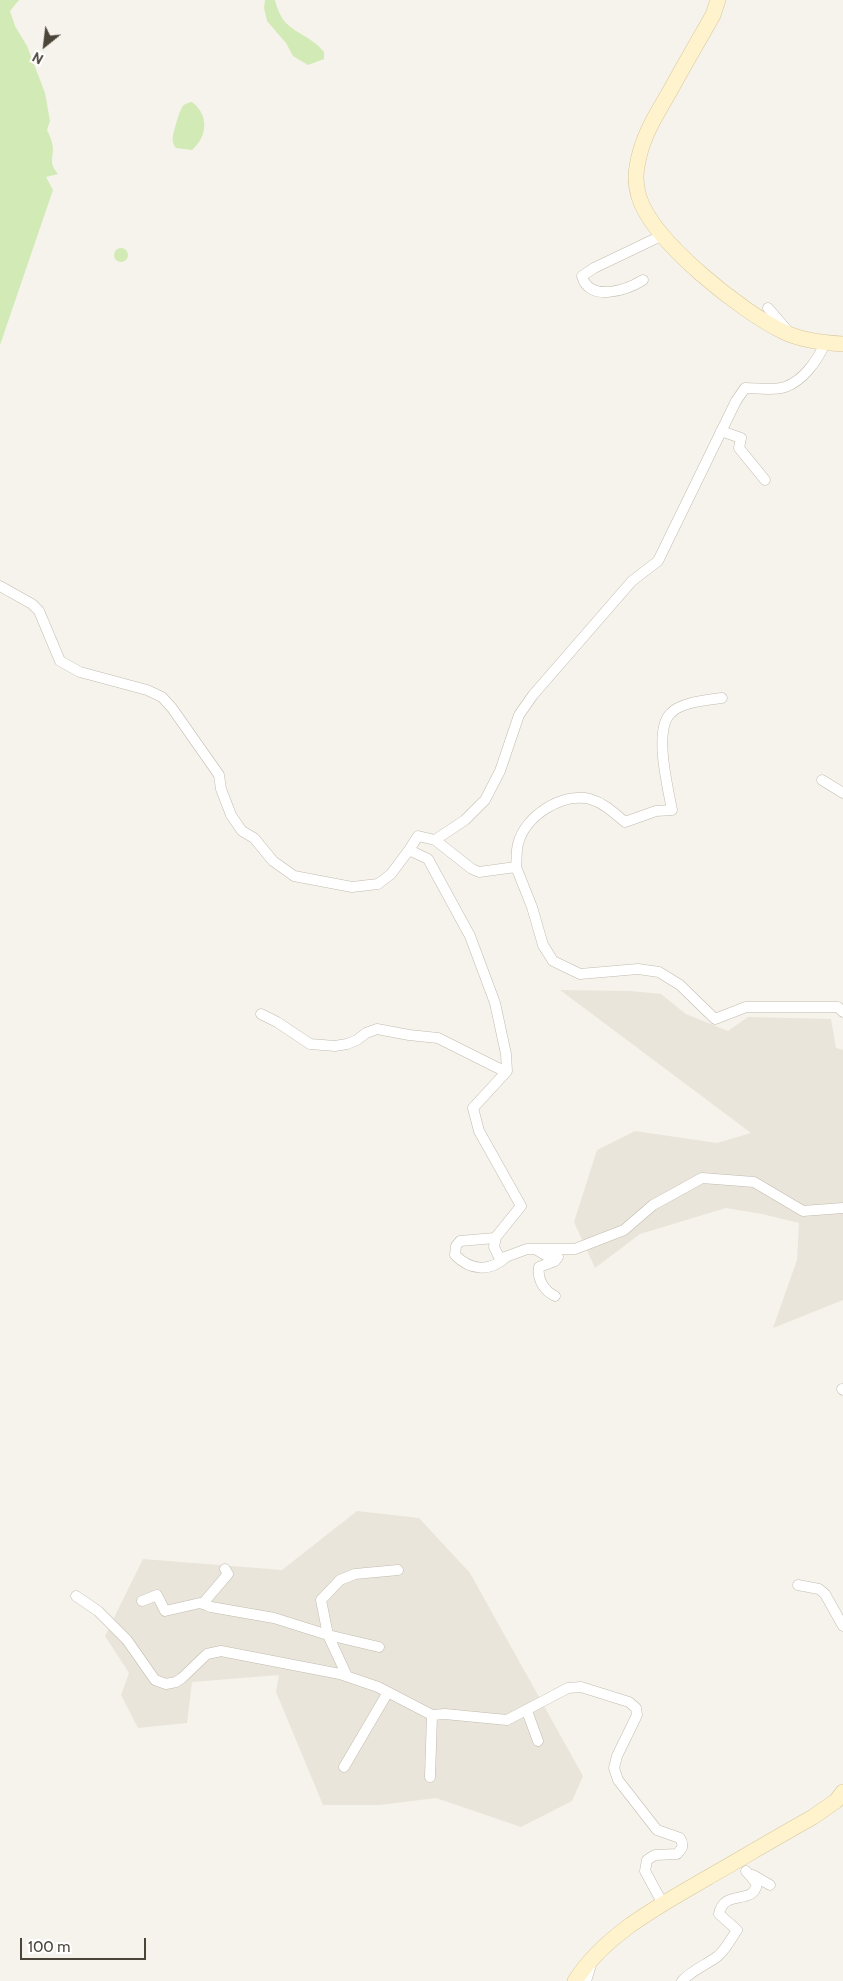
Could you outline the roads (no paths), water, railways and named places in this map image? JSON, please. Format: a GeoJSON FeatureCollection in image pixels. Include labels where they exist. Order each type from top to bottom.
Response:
{"type":"FeatureCollection","features":[{"type":"Feature","properties":{"kind":"main road"},"geometry":{"type":"LineString","coordinates":[[718,0],[713,15],[644,137],[636,167],[639,198],[654,224],[682,256],[749,312],[791,334],[824,343],[843,344]]}},
{"type":"Feature","properties":{"kind":"main road"},"geometry":{"type":"LineString","coordinates":[[575,1981],[582,1970],[612,1940],[663,1904],[739,1867],[836,1801],[843,1792]]}},
{"type":"Feature","properties":{"kind":"street"},"geometry":{"type":"LineString","coordinates":[[643,280],[634,286],[611,293],[590,288],[584,282],[582,276],[594,268],[663,235]]}},
{"type":"Feature","properties":{"kind":"street"},"geometry":{"type":"LineString","coordinates":[[768,308],[791,334]]}},
{"type":"Feature","properties":{"kind":"street"},"geometry":{"type":"LineString","coordinates":[[436,840],[465,820],[485,800],[500,771],[519,715],[533,695],[632,581],[658,561],[736,401],[745,388],[774,389],[786,387],[811,368],[818,358],[824,343]]}},
{"type":"Feature","properties":{"kind":"street"},"geometry":{"type":"LineString","coordinates":[[721,431],[741,438],[739,448],[765,480]]}},
{"type":"Feature","properties":{"kind":"street"},"geometry":{"type":"LineString","coordinates":[[0,586],[32,604],[39,611],[60,662],[80,672],[147,690],[162,697],[172,708],[219,775],[221,789],[231,816],[242,831],[254,838],[273,861],[294,876],[352,887],[378,884],[391,874],[418,836],[436,840],[479,872],[516,867]]}},
{"type":"Feature","properties":{"kind":"street"},"geometry":{"type":"LineString","coordinates":[[722,698],[694,702],[672,711],[666,718],[662,742],[672,810],[656,811],[625,822],[602,804],[577,797],[566,799],[545,810],[533,819],[523,832],[518,844],[516,867],[532,907],[543,944],[553,960],[575,972],[585,975],[638,969],[667,975],[715,1018],[746,1006],[838,1007],[843,1012]]}},
{"type":"Feature","properties":{"kind":"street"},"geometry":{"type":"LineString","coordinates":[[822,780],[843,792]]}},
{"type":"Feature","properties":{"kind":"street"},"geometry":{"type":"LineString","coordinates":[[409,850],[428,859],[470,936],[494,1003],[506,1054],[506,1072],[473,1108],[479,1131],[521,1206],[495,1238],[494,1247],[500,1259],[527,1249],[575,1249],[624,1230],[653,1205],[702,1178],[754,1182],[803,1211],[843,1208]]}},
{"type":"Feature","properties":{"kind":"street"},"geometry":{"type":"LineString","coordinates":[[261,1014],[277,1022],[310,1044],[335,1046],[347,1044],[377,1029],[438,1038],[506,1072]]}},
{"type":"Feature","properties":{"kind":"street"},"geometry":{"type":"LineString","coordinates":[[495,1238],[460,1241],[456,1246],[455,1255],[469,1265],[489,1268],[498,1264],[506,1257]]}},
{"type":"Feature","properties":{"kind":"street"},"geometry":{"type":"LineString","coordinates":[[534,1249],[546,1256],[558,1257],[555,1261],[539,1267],[538,1274],[542,1285],[555,1296]]}},
{"type":"Feature","properties":{"kind":"street"},"geometry":{"type":"LineString","coordinates":[[206,1605],[204,1601],[228,1574],[224,1569]]}},
{"type":"Feature","properties":{"kind":"street"},"geometry":{"type":"LineString","coordinates":[[348,1676],[328,1635],[321,1600],[340,1580],[355,1574],[398,1570]]}},
{"type":"Feature","properties":{"kind":"street"},"geometry":{"type":"LineString","coordinates":[[798,1586],[818,1589],[825,1594],[843,1626]]}},
{"type":"Feature","properties":{"kind":"street"},"geometry":{"type":"LineString","coordinates":[[142,1601],[157,1595],[165,1611],[200,1603],[211,1607],[274,1618],[328,1635],[379,1647]]}},
{"type":"Feature","properties":{"kind":"street"},"geometry":{"type":"LineString","coordinates":[[76,1596],[98,1611],[127,1640],[155,1680],[166,1684],[182,1678],[207,1654],[221,1651],[348,1676],[388,1692],[432,1715],[445,1714],[507,1720],[568,1688],[581,1687],[629,1702],[636,1708],[637,1715],[617,1756],[614,1768],[618,1780],[657,1830],[680,1838],[683,1843],[682,1849],[677,1854],[654,1855],[648,1860],[645,1871],[663,1904]]}},
{"type":"Feature","properties":{"kind":"street"},"geometry":{"type":"LineString","coordinates":[[344,1767],[388,1692]]}},
{"type":"Feature","properties":{"kind":"street"},"geometry":{"type":"LineString","coordinates":[[527,1711],[538,1741]]}},
{"type":"Feature","properties":{"kind":"street"},"geometry":{"type":"LineString","coordinates":[[430,1777],[432,1715]]}},
{"type":"Feature","properties":{"kind":"street"},"geometry":{"type":"LineString","coordinates":[[739,1867],[770,1885]]}},
{"type":"Feature","properties":{"kind":"street"},"geometry":{"type":"LineString","coordinates":[[682,1981],[687,1975],[726,1948],[737,1930],[719,1914],[720,1906],[727,1900],[751,1895],[756,1890],[757,1884],[739,1867]]}},
{"type":"Feature","properties":{"kind":"street"},"geometry":{"type":"LineString","coordinates":[[586,1981],[593,1959]]}}]}
